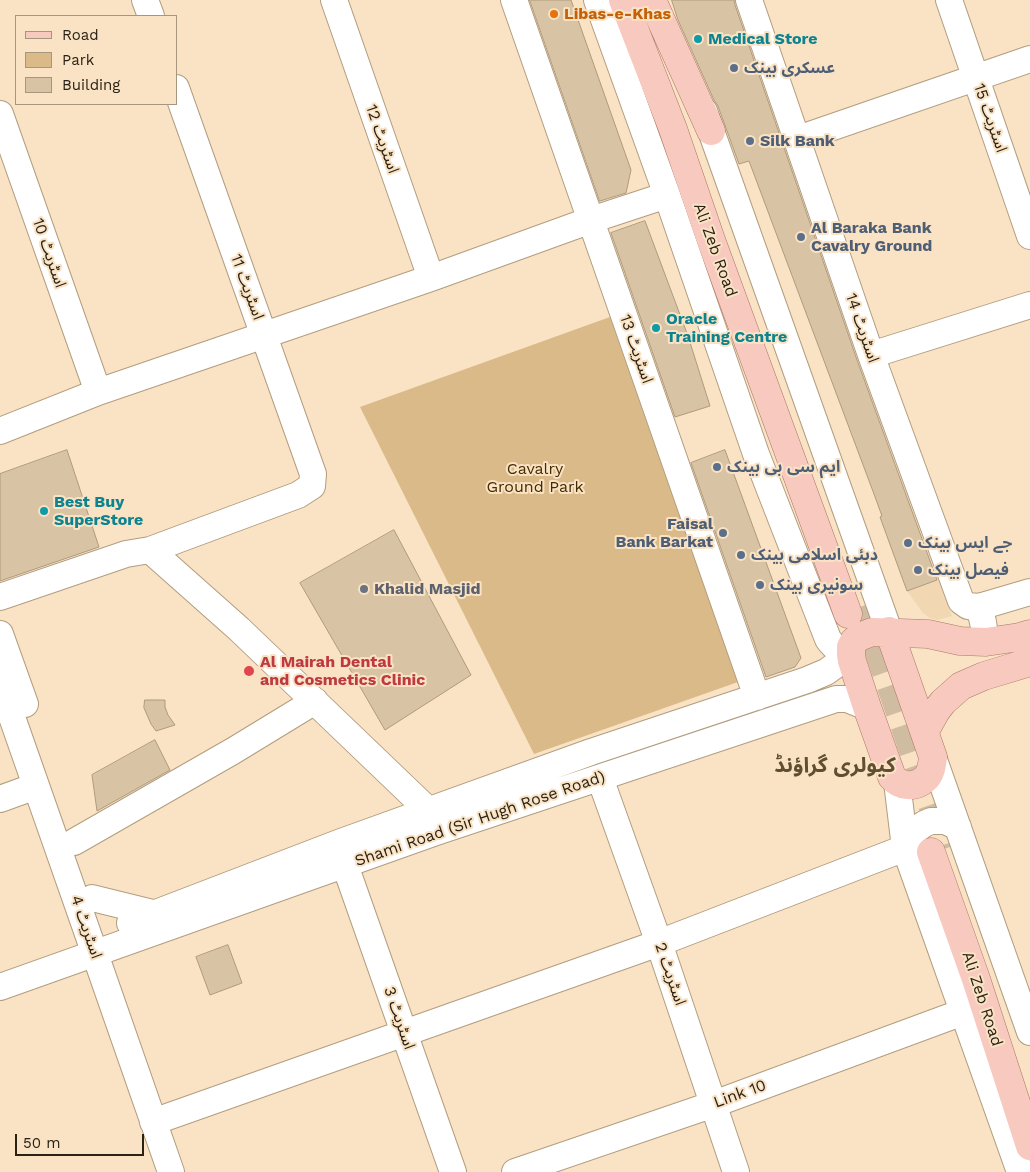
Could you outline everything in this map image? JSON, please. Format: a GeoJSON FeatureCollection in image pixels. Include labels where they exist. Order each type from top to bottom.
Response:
{"type":"FeatureCollection","features":[{"type":"Feature","properties":{"kind":"main road","name":"Ali Zeb Road"},"geometry":{"type":"LineString","coordinates":[[622,0],[672,129],[714,249],[856,610],[787,396],[685,123],[653,2]]}},
{"type":"Feature","properties":{"kind":"main road"},"geometry":{"type":"LineString","coordinates":[[653,2],[711,131]]}},
{"type":"Feature","properties":{"kind":"main road"},"geometry":{"type":"LineString","coordinates":[[889,631],[933,757],[931,769],[924,780],[908,785],[898,782],[892,777],[850,654],[854,641],[859,636],[872,632],[889,631],[928,634],[960,641],[986,642],[1030,634]]}},
{"type":"Feature","properties":{"kind":"main road"},"geometry":{"type":"LineString","coordinates":[[925,731],[943,702],[961,686],[984,676],[1030,662]]}},
{"type":"Feature","properties":{"kind":"main road","name":"Ali Zeb Road"},"geometry":{"type":"LineString","coordinates":[[945,842],[1030,1088]]}},
{"type":"Feature","properties":{"kind":"main road","name":"Ali Zeb Road"},"geometry":{"type":"LineString","coordinates":[[945,842],[976,979],[1030,1146]]}},
{"type":"Feature","properties":{"kind":"street"},"geometry":{"type":"LineString","coordinates":[[145,0],[151,15]]}},
{"type":"Feature","properties":{"kind":"street","name":"اسٹریٹ 12"},"geometry":{"type":"LineString","coordinates":[[334,0],[431,278]]}},
{"type":"Feature","properties":{"kind":"street","name":"اسٹریٹ 13"},"geometry":{"type":"LineString","coordinates":[[514,0],[757,697]]}},
{"type":"Feature","properties":{"kind":"street"},"geometry":{"type":"LineString","coordinates":[[597,0],[667,195],[756,454],[828,639],[840,651],[850,654]]}},
{"type":"Feature","properties":{"kind":"street","name":"اسٹریٹ 14"},"geometry":{"type":"LineString","coordinates":[[749,0],[871,355],[961,601],[968,606],[979,607]]}},
{"type":"Feature","properties":{"kind":"street","name":"اسٹریٹ 15"},"geometry":{"type":"LineString","coordinates":[[949,0],[1030,236]]}},
{"type":"Feature","properties":{"kind":"street"},"geometry":{"type":"LineString","coordinates":[[798,139],[1030,58]]}},
{"type":"Feature","properties":{"kind":"street","name":"اسٹریٹ 11"},"geometry":{"type":"LineString","coordinates":[[150,550],[298,495],[312,486],[313,474],[178,94]]}},
{"type":"Feature","properties":{"kind":"street","name":"اسٹریٹ 10"},"geometry":{"type":"LineString","coordinates":[[0,114],[98,392]]}},
{"type":"Feature","properties":{"kind":"street"},"geometry":{"type":"LineString","coordinates":[[711,131],[889,631]]}},
{"type":"Feature","properties":{"kind":"street"},"geometry":{"type":"LineString","coordinates":[[0,431],[98,392],[667,195]]}},
{"type":"Feature","properties":{"kind":"street"},"geometry":{"type":"LineString","coordinates":[[871,355],[1030,305]]}},
{"type":"Feature","properties":{"kind":"street"},"geometry":{"type":"LineString","coordinates":[[0,597],[126,554],[150,550],[239,629],[315,701],[432,821]]}},
{"type":"Feature","properties":{"kind":"street"},"geometry":{"type":"LineString","coordinates":[[986,642],[979,607],[1030,592]]}},
{"type":"Feature","properties":{"kind":"street"},"geometry":{"type":"LineString","coordinates":[[0,634],[92,898],[99,944],[0,987]]}},
{"type":"Feature","properties":{"kind":"street","name":"Shami Road (Sir Hugh Rose Road)"},"geometry":{"type":"LineString","coordinates":[[99,944],[345,865],[432,821],[591,752],[818,676],[836,666],[850,654]]}},
{"type":"Feature","properties":{"kind":"street","name":"اسٹریٹ 4"},"geometry":{"type":"LineString","coordinates":[[0,683],[36,786],[99,944],[153,1122],[171,1172]]}},
{"type":"Feature","properties":{"kind":"street","name":"Shami Road (Sir Hugh Rose Road)"},"geometry":{"type":"LineString","coordinates":[[99,944],[153,913],[341,842],[600,778],[836,699],[847,699],[867,707]]}},
{"type":"Feature","properties":{"kind":"street"},"geometry":{"type":"LineString","coordinates":[[74,842],[233,752],[315,701]]}},
{"type":"Feature","properties":{"kind":"street"},"geometry":{"type":"LineString","coordinates":[[933,757],[945,842],[1030,1032]]}},
{"type":"Feature","properties":{"kind":"street","name":"اسٹریٹ 2"},"geometry":{"type":"LineString","coordinates":[[600,778],[660,943],[736,1172]]}},
{"type":"Feature","properties":{"kind":"street"},"geometry":{"type":"LineString","coordinates":[[898,782],[905,848],[1020,1172]]}},
{"type":"Feature","properties":{"kind":"street"},"geometry":{"type":"LineString","coordinates":[[0,799],[36,786]]}},
{"type":"Feature","properties":{"kind":"street"},"geometry":{"type":"LineString","coordinates":[[153,1122],[660,943],[905,848],[913,832],[924,824],[944,821],[945,842]]}},
{"type":"Feature","properties":{"kind":"street","name":"اسٹریٹ 3"},"geometry":{"type":"LineString","coordinates":[[345,865],[453,1172]]}},
{"type":"Feature","properties":{"kind":"street"},"geometry":{"type":"LineString","coordinates":[[92,898],[153,913]]}},
{"type":"Feature","properties":{"kind":"street","name":"Link 10"},"geometry":{"type":"LineString","coordinates":[[515,1172],[714,1104],[963,1012]]}},
{"type":"Feature","properties":{"kind":"shaded area"},"geometry":{"type":"Polygon","coordinates":[[[940,579],[952,616],[937,620],[923,613],[907,591],[940,579]]]}},
{"type":"Feature","properties":{"kind":"green space","name":"Cavalry Ground Park"},"geometry":{"type":"Polygon","coordinates":[[[610,317],[738,682],[534,754],[360,407],[610,317]]]}},
{"type":"Feature","properties":{"kind":"building"},"geometry":{"type":"Polygon","coordinates":[[[530,0],[571,0],[631,170],[626,193],[600,201],[530,0]]]}},
{"type":"Feature","properties":{"kind":"building"},"geometry":{"type":"Polygon","coordinates":[[[672,0],[734,0],[857,360],[937,580],[907,591],[880,517],[882,516],[874,494],[749,161],[739,164],[718,106],[678,20],[672,0]]]}},
{"type":"Feature","properties":{"kind":"building"},"geometry":{"type":"Polygon","coordinates":[[[645,221],[688,336],[710,406],[675,417],[611,233],[645,221]]]}},
{"type":"Feature","properties":{"kind":"building","name":"Best Buy SuperStore"},"geometry":{"type":"Polygon","coordinates":[[[67,450],[99,547],[0,581],[0,474],[67,450]]]}},
{"type":"Feature","properties":{"kind":"building"},"geometry":{"type":"Polygon","coordinates":[[[725,450],[801,658],[795,667],[766,677],[691,463],[725,450]]]}},
{"type":"Feature","properties":{"kind":"building"},"geometry":{"type":"Polygon","coordinates":[[[394,530],[471,675],[385,730],[300,583],[394,530]]]}},
{"type":"Feature","properties":{"kind":"building"},"geometry":{"type":"Polygon","coordinates":[[[145,700],[165,700],[168,715],[175,725],[156,731],[144,708],[145,700]]]}},
{"type":"Feature","properties":{"kind":"building"},"geometry":{"type":"Polygon","coordinates":[[[155,740],[170,770],[97,811],[92,775],[155,740]]]}},
{"type":"Feature","properties":{"kind":"building"},"geometry":{"type":"Polygon","coordinates":[[[228,945],[242,983],[210,995],[196,957],[228,945]]]}},
{"type":"Feature","properties":{"kind":"tunnel"},"geometry":{"type":"LineString","coordinates":[[863,606],[947,848]]}},
{"type":"Feature","properties":{"kind":"place","name":"Libas-e-Khas"},"geometry":{"type":"Point","coordinates":[554,14]}},
{"type":"Feature","properties":{"kind":"place","name":"Medical Store"},"geometry":{"type":"Point","coordinates":[698,39]}},
{"type":"Feature","properties":{"kind":"place","name":"عسکری بینک"},"geometry":{"type":"Point","coordinates":[734,68]}},
{"type":"Feature","properties":{"kind":"place","name":"Silk Bank"},"geometry":{"type":"Point","coordinates":[750,141]}},
{"type":"Feature","properties":{"kind":"place","name":"Al Baraka Bank Cavalry Ground"},"geometry":{"type":"Point","coordinates":[801,237]}},
{"type":"Feature","properties":{"kind":"place","name":"Oracle Training Centre"},"geometry":{"type":"Point","coordinates":[656,328]}},
{"type":"Feature","properties":{"kind":"place","name":"ایم سی بی بینک"},"geometry":{"type":"Point","coordinates":[717,467]}},
{"type":"Feature","properties":{"kind":"place","name":"Best Buy SuperStore"},"geometry":{"type":"Point","coordinates":[44,511]}},
{"type":"Feature","properties":{"kind":"place","name":"Faisal Bank Barkat"},"geometry":{"type":"Point","coordinates":[723,533]}},
{"type":"Feature","properties":{"kind":"place","name":"جے ایس بینک"},"geometry":{"type":"Point","coordinates":[908,543]}},
{"type":"Feature","properties":{"kind":"place","name":"دبئی اسلامی بینک"},"geometry":{"type":"Point","coordinates":[741,555]}},
{"type":"Feature","properties":{"kind":"place","name":"فیصل بینک"},"geometry":{"type":"Point","coordinates":[918,570]}},
{"type":"Feature","properties":{"kind":"place","name":"سونیری بینک"},"geometry":{"type":"Point","coordinates":[760,585]}},
{"type":"Feature","properties":{"kind":"place","name":"Khalid Masjid"},"geometry":{"type":"Point","coordinates":[364,589]}},
{"type":"Feature","properties":{"kind":"place","name":"Al Mairah Dental and Cosmetics Clinic"},"geometry":{"type":"Point","coordinates":[249,671]}},
{"type":"Feature","properties":{"kind":"district","name":"کیولری گراؤنڈ"},"geometry":{"type":"Point","coordinates":[835,766]}}]}
